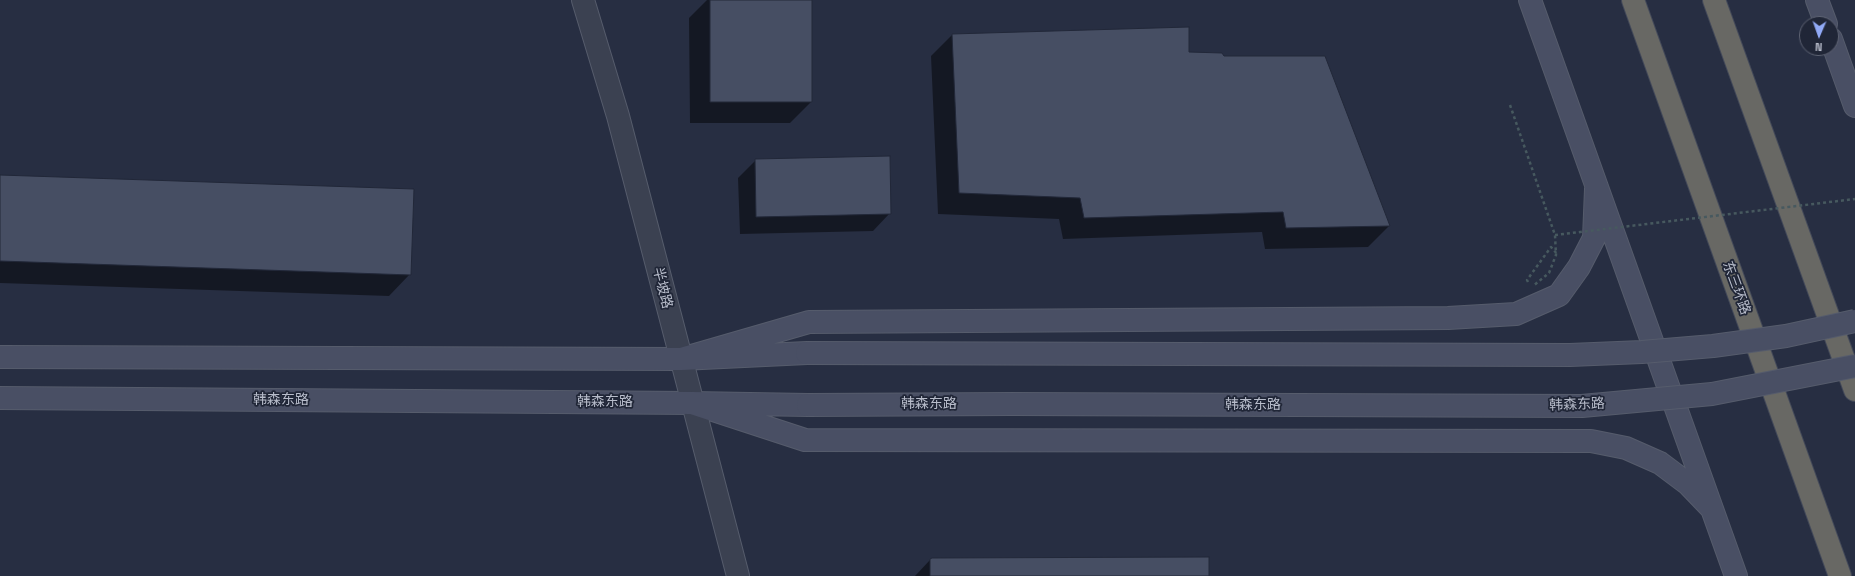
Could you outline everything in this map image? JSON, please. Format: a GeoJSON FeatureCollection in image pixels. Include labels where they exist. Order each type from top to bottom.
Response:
{"type":"FeatureCollection","features":[{"type":"Feature","properties":{"kind":"highway","name":"东三环路"},"geometry":{"type":"LineString","coordinates":[[1633,0],[1840,576]]}},
{"type":"Feature","properties":{"kind":"highway"},"geometry":{"type":"LineString","coordinates":[[1714,0],[1855,390]]}},
{"type":"Feature","properties":{"kind":"main road"},"geometry":{"type":"LineString","coordinates":[[1530,0],[1596,190],[1736,576]]}},
{"type":"Feature","properties":{"kind":"main road"},"geometry":{"type":"LineString","coordinates":[[1817,0],[1823,16]]}},
{"type":"Feature","properties":{"kind":"main road"},"geometry":{"type":"LineString","coordinates":[[1837,56],[1855,106]]}},
{"type":"Feature","properties":{"kind":"main road"},"geometry":{"type":"LineString","coordinates":[[681,359],[809,322],[1448,318],[1516,314],[1559,295],[1576,272],[1594,238],[1596,190]]}},
{"type":"Feature","properties":{"kind":"main road"},"geometry":{"type":"LineString","coordinates":[[0,357],[681,359],[807,353],[1570,355],[1642,352],[1713,346],[1786,336],[1855,321]]}},
{"type":"Feature","properties":{"kind":"main road","name":"韩森东路"},"geometry":{"type":"LineString","coordinates":[[0,398],[692,402],[808,405],[1020,404],[1582,406],[1712,394],[1855,366]]}},
{"type":"Feature","properties":{"kind":"main road"},"geometry":{"type":"LineString","coordinates":[[692,402],[805,440],[1591,441],[1626,448],[1660,463],[1688,484],[1712,509]]}},
{"type":"Feature","properties":{"kind":"street","name":"半坡路"},"geometry":{"type":"LineString","coordinates":[[583,0],[618,116],[738,576]]}},
{"type":"Feature","properties":{"kind":"path"},"geometry":{"type":"LineString","coordinates":[[1510,105],[1555,235],[1556,255],[1549,273],[1533,286],[1527,280],[1551,247],[1576,272]]}},
{"type":"Feature","properties":{"kind":"path"},"geometry":{"type":"LineString","coordinates":[[1555,235],[1855,199]]}},
{"type":"Feature","properties":{"kind":"building"},"geometry":{"type":"Polygon","coordinates":[[[710,0],[812,0],[812,102],[710,102],[710,0]]]}},
{"type":"Feature","properties":{"kind":"building"},"geometry":{"type":"Polygon","coordinates":[[[1189,27],[1189,52],[1222,53],[1224,56],[1325,56],[1390,226],[1286,228],[1283,212],[1084,218],[1080,198],[959,193],[952,34],[1189,27]]]}},
{"type":"Feature","properties":{"kind":"building"},"geometry":{"type":"Polygon","coordinates":[[[890,156],[891,214],[756,217],[755,159],[890,156]]]}},
{"type":"Feature","properties":{"kind":"building"},"geometry":{"type":"Polygon","coordinates":[[[0,175],[414,189],[411,275],[0,261],[0,175]]]}},
{"type":"Feature","properties":{"kind":"building"},"geometry":{"type":"Polygon","coordinates":[[[1209,557],[1209,576],[930,576],[930,559],[932,558],[1209,557]]]}}]}
